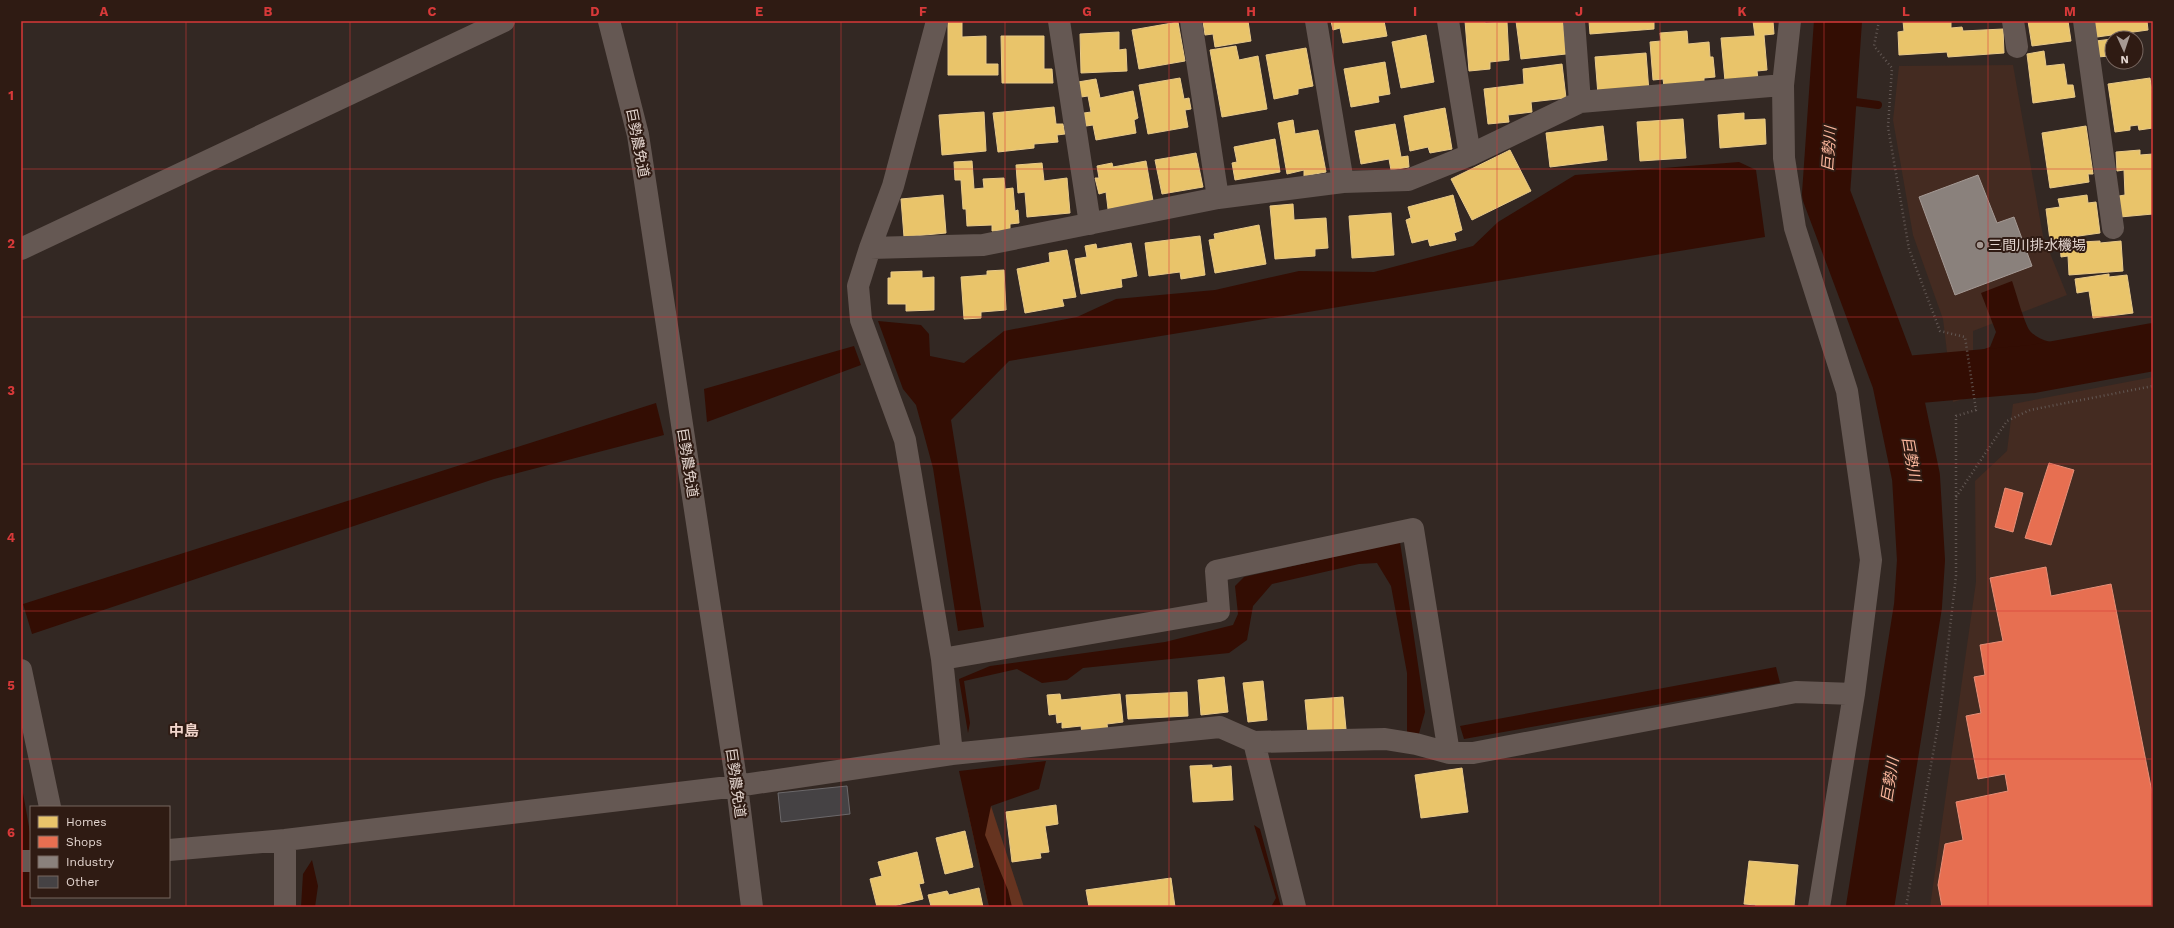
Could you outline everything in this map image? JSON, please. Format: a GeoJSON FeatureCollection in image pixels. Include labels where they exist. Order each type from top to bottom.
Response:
{"type":"FeatureCollection","features":[{"type":"Feature","properties":{"kind":"street"},"geometry":{"type":"LineString","coordinates":[[21,249],[504,21]]}},
{"type":"Feature","properties":{"kind":"street","name":"巨勢農免道"},"geometry":{"type":"LineString","coordinates":[[609,21],[638,135],[737,786],[752,907]]}},
{"type":"Feature","properties":{"kind":"street"},"geometry":{"type":"LineString","coordinates":[[937,21],[893,186],[870,248],[858,286],[861,320],[905,440],[942,659],[952,754]]}},
{"type":"Feature","properties":{"kind":"street"},"geometry":{"type":"LineString","coordinates":[[1059,21],[1090,224]]}},
{"type":"Feature","properties":{"kind":"street"},"geometry":{"type":"LineString","coordinates":[[1191,21],[1218,198]]}},
{"type":"Feature","properties":{"kind":"street"},"geometry":{"type":"LineString","coordinates":[[1316,21],[1343,182]]}},
{"type":"Feature","properties":{"kind":"street"},"geometry":{"type":"LineString","coordinates":[[1448,21],[1470,155]]}},
{"type":"Feature","properties":{"kind":"street"},"geometry":{"type":"LineString","coordinates":[[1574,21],[1580,102]]}},
{"type":"Feature","properties":{"kind":"street"},"geometry":{"type":"LineString","coordinates":[[1790,21],[1783,85],[1784,158],[1795,228],[1847,391],[1871,560],[1854,694],[1819,907]]}},
{"type":"Feature","properties":{"kind":"street"},"geometry":{"type":"LineString","coordinates":[[2013,21],[2017,47]]}},
{"type":"Feature","properties":{"kind":"street"},"geometry":{"type":"LineString","coordinates":[[2084,21],[2114,228]]}},
{"type":"Feature","properties":{"kind":"street"},"geometry":{"type":"LineString","coordinates":[[870,248],[984,245],[1218,198],[1343,182],[1408,180],[1470,155],[1580,102],[1783,85]]}},
{"type":"Feature","properties":{"kind":"street"},"geometry":{"type":"LineString","coordinates":[[942,659],[1219,611],[1216,571],[1413,529],[1449,753]]}},
{"type":"Feature","properties":{"kind":"street"},"geometry":{"type":"LineString","coordinates":[[21,670],[50,806]]}},
{"type":"Feature","properties":{"kind":"street"},"geometry":{"type":"LineString","coordinates":[[170,850],[285,840],[737,786],[952,754],[1220,727],[1254,742],[1385,740],[1416,744],[1449,753],[1473,753],[1796,692],[1854,694]]}},
{"type":"Feature","properties":{"kind":"street"},"geometry":{"type":"LineString","coordinates":[[1254,742],[1295,907]]}},
{"type":"Feature","properties":{"kind":"street"},"geometry":{"type":"LineString","coordinates":[[285,840],[285,907]]}},
{"type":"Feature","properties":{"kind":"path"},"geometry":{"type":"LineString","coordinates":[[1879,21],[1874,46],[1892,68],[1888,127],[1909,249],[1940,331],[1965,337],[1976,410],[1956,416],[1956,576],[1940,714],[1906,907]]}},
{"type":"Feature","properties":{"kind":"path"},"geometry":{"type":"LineString","coordinates":[[1956,497],[2007,421],[2030,410],[2153,386]]}},
{"type":"Feature","properties":{"kind":"shaded area"},"geometry":{"type":"Polygon","coordinates":[[[2013,65],[2043,236],[2067,295],[1973,331],[1973,353],[1978,395],[1953,402],[1943,319],[1913,235],[1893,120],[1899,66],[2013,65]]]}},
{"type":"Feature","properties":{"kind":"shaded area"},"geometry":{"type":"Polygon","coordinates":[[[1739,162],[1756,170],[1765,237],[1009,361],[951,420],[984,627],[958,631],[933,468],[916,405],[903,389],[878,321],[921,325],[929,334],[930,356],[964,363],[1004,331],[1077,317],[1116,299],[1215,290],[1299,271],[1374,272],[1473,246],[1498,222],[1575,175],[1739,162]]]}},
{"type":"Feature","properties":{"kind":"shaded area"},"geometry":{"type":"Polygon","coordinates":[[[2012,281],[2028,327],[2030,331],[2040,339],[2054,343],[2088,344],[2153,333],[2153,365],[2045,386],[1978,395],[1973,353],[1990,347],[1996,332],[1981,293],[2012,281]]]}},
{"type":"Feature","properties":{"kind":"shaded area"},"geometry":{"type":"Polygon","coordinates":[[[854,346],[861,365],[707,422],[704,389],[854,346]]]}},
{"type":"Feature","properties":{"kind":"shaded area"},"geometry":{"type":"Polygon","coordinates":[[[2153,377],[2153,907],[1930,907],[1976,582],[1975,481],[2007,451],[2013,404],[2153,377]]]}},
{"type":"Feature","properties":{"kind":"shaded area"},"geometry":{"type":"Polygon","coordinates":[[[656,403],[664,435],[494,479],[32,634],[23,604],[656,403]]]}},
{"type":"Feature","properties":{"kind":"shaded area"},"geometry":{"type":"Polygon","coordinates":[[[1400,542],[1425,712],[1418,737],[1407,733],[1407,673],[1391,586],[1377,563],[1359,564],[1272,584],[1253,606],[1247,640],[1229,653],[1083,668],[1067,680],[1042,683],[1017,669],[964,681],[970,723],[968,733],[959,679],[990,666],[1165,642],[1233,625],[1238,614],[1235,586],[1244,577],[1400,542]]]}},
{"type":"Feature","properties":{"kind":"shaded area"},"geometry":{"type":"Polygon","coordinates":[[[1776,667],[1780,683],[1464,739],[1460,726],[1776,667]]]}},
{"type":"Feature","properties":{"kind":"shaded area"},"geometry":{"type":"Polygon","coordinates":[[[1046,761],[1039,789],[991,806],[985,835],[1008,890],[1012,907],[989,907],[959,771],[1046,761]]]}},
{"type":"Feature","properties":{"kind":"shaded area"},"geometry":{"type":"Polygon","coordinates":[[[21,782],[30,832],[31,907],[21,907],[21,782]]]}},
{"type":"Feature","properties":{"kind":"shaded area"},"geometry":{"type":"Polygon","coordinates":[[[991,806],[1024,907],[989,907],[967,807],[991,806]]]}},
{"type":"Feature","properties":{"kind":"shaded area"},"geometry":{"type":"Polygon","coordinates":[[[1254,825],[1260,829],[1281,907],[1271,907],[1276,898],[1254,825]]]}},
{"type":"Feature","properties":{"kind":"shaded area"},"geometry":{"type":"Polygon","coordinates":[[[312,860],[318,886],[315,907],[301,907],[303,874],[312,860]]]}},
{"type":"Feature","properties":{"kind":"building: Homes"},"geometry":{"type":"Polygon","coordinates":[[[948,21],[962,21],[962,37],[986,36],[986,64],[998,64],[998,75],[948,75],[948,21]]]}},
{"type":"Feature","properties":{"kind":"building: Homes"},"geometry":{"type":"Polygon","coordinates":[[[1203,21],[1248,21],[1251,41],[1215,47],[1213,34],[1205,35],[1203,21]]]}},
{"type":"Feature","properties":{"kind":"building: Homes"},"geometry":{"type":"Polygon","coordinates":[[[1331,21],[1384,21],[1387,36],[1343,43],[1340,28],[1333,30],[1331,21]]]}},
{"type":"Feature","properties":{"kind":"building: Homes"},"geometry":{"type":"Polygon","coordinates":[[[1465,21],[1485,21],[1485,23],[1507,22],[1509,60],[1490,62],[1490,69],[1469,71],[1465,21]]]}},
{"type":"Feature","properties":{"kind":"building: Homes"},"geometry":{"type":"Polygon","coordinates":[[[1516,21],[1563,21],[1566,54],[1521,59],[1516,21]]]}},
{"type":"Feature","properties":{"kind":"building: Homes"},"geometry":{"type":"Polygon","coordinates":[[[1589,21],[1654,21],[1654,29],[1590,34],[1589,21]]]}},
{"type":"Feature","properties":{"kind":"building: Homes"},"geometry":{"type":"Polygon","coordinates":[[[1753,21],[1773,21],[1774,34],[1764,35],[1767,70],[1757,71],[1758,79],[1725,81],[1721,38],[1755,36],[1753,21]]]}},
{"type":"Feature","properties":{"kind":"building: Homes"},"geometry":{"type":"Polygon","coordinates":[[[1903,21],[1951,21],[1951,28],[1962,27],[1963,31],[2003,29],[2004,53],[1948,57],[1947,52],[1899,55],[1898,32],[1904,31],[1903,21]]]}},
{"type":"Feature","properties":{"kind":"building: Homes"},"geometry":{"type":"Polygon","coordinates":[[[2028,21],[2068,21],[2071,41],[2032,46],[2028,21]]]}},
{"type":"Feature","properties":{"kind":"building: Homes"},"geometry":{"type":"Polygon","coordinates":[[[2094,21],[2147,21],[2148,30],[2104,30],[2104,36],[2097,37],[2094,21]]]}},
{"type":"Feature","properties":{"kind":"building: Homes"},"geometry":{"type":"Polygon","coordinates":[[[1178,22],[1185,61],[1139,69],[1132,30],[1178,22]]]}},
{"type":"Feature","properties":{"kind":"building: Homes"},"geometry":{"type":"Polygon","coordinates":[[[1687,31],[1688,44],[1709,42],[1710,57],[1713,57],[1715,77],[1704,78],[1704,82],[1664,86],[1663,79],[1653,80],[1650,42],[1661,41],[1660,33],[1687,31]]]}},
{"type":"Feature","properties":{"kind":"building: Homes"},"geometry":{"type":"Polygon","coordinates":[[[1119,32],[1119,50],[1126,49],[1127,71],[1081,73],[1080,34],[1119,32]]]}},
{"type":"Feature","properties":{"kind":"building: Homes"},"geometry":{"type":"Polygon","coordinates":[[[1426,35],[1434,82],[1401,88],[1392,42],[1426,35]]]}},
{"type":"Feature","properties":{"kind":"building: Homes"},"geometry":{"type":"Polygon","coordinates":[[[1001,36],[1044,36],[1044,69],[1052,69],[1053,83],[1002,83],[1001,36]]]}},
{"type":"Feature","properties":{"kind":"building: Homes"},"geometry":{"type":"Polygon","coordinates":[[[2104,40],[2104,56],[2098,57],[2096,41],[2104,40]]]}},
{"type":"Feature","properties":{"kind":"building: Homes"},"geometry":{"type":"Polygon","coordinates":[[[1236,46],[1239,60],[1258,56],[1267,109],[1222,117],[1210,50],[1236,46]]]}},
{"type":"Feature","properties":{"kind":"building: Homes"},"geometry":{"type":"Polygon","coordinates":[[[1306,48],[1313,86],[1298,89],[1298,94],[1274,99],[1266,55],[1306,48]]]}},
{"type":"Feature","properties":{"kind":"building: Homes"},"geometry":{"type":"Polygon","coordinates":[[[2044,51],[2046,66],[2064,64],[2067,85],[2073,85],[2075,97],[2033,103],[2027,54],[2044,51]]]}},
{"type":"Feature","properties":{"kind":"building: Homes"},"geometry":{"type":"Polygon","coordinates":[[[1646,53],[1649,92],[1598,95],[1595,57],[1646,53]]]}},
{"type":"Feature","properties":{"kind":"building: Homes"},"geometry":{"type":"Polygon","coordinates":[[[1385,62],[1390,94],[1378,96],[1379,102],[1351,107],[1344,69],[1385,62]]]}},
{"type":"Feature","properties":{"kind":"building: Homes"},"geometry":{"type":"Polygon","coordinates":[[[1562,64],[1566,98],[1531,102],[1532,112],[1508,115],[1509,122],[1488,124],[1484,89],[1524,84],[1523,69],[1562,64]]]}},
{"type":"Feature","properties":{"kind":"building: Homes"},"geometry":{"type":"Polygon","coordinates":[[[1180,78],[1184,99],[1189,98],[1191,109],[1185,110],[1188,127],[1148,134],[1139,85],[1180,78]]]}},
{"type":"Feature","properties":{"kind":"building: Homes"},"geometry":{"type":"Polygon","coordinates":[[[2150,78],[2153,98],[2153,128],[2139,130],[2138,125],[2130,126],[2130,130],[2115,132],[2108,84],[2150,78]]]}},
{"type":"Feature","properties":{"kind":"building: Homes"},"geometry":{"type":"Polygon","coordinates":[[[1096,79],[1100,98],[1133,91],[1138,118],[1134,120],[1136,133],[1096,140],[1093,125],[1086,126],[1084,113],[1091,112],[1088,96],[1081,97],[1078,82],[1096,79]]]}},
{"type":"Feature","properties":{"kind":"building: Homes"},"geometry":{"type":"Polygon","coordinates":[[[1054,107],[1056,124],[1063,124],[1065,134],[1057,135],[1058,142],[1034,144],[1034,148],[998,152],[993,113],[1054,107]]]}},
{"type":"Feature","properties":{"kind":"building: Homes"},"geometry":{"type":"Polygon","coordinates":[[[1445,108],[1452,149],[1430,153],[1428,147],[1410,151],[1404,116],[1445,108]]]}},
{"type":"Feature","properties":{"kind":"building: Homes"},"geometry":{"type":"Polygon","coordinates":[[[984,112],[986,151],[942,155],[939,115],[984,112]]]}},
{"type":"Feature","properties":{"kind":"building: Homes"},"geometry":{"type":"Polygon","coordinates":[[[1744,113],[1744,120],[1765,119],[1766,144],[1720,148],[1718,115],[1744,113]]]}},
{"type":"Feature","properties":{"kind":"building: Homes"},"geometry":{"type":"Polygon","coordinates":[[[1683,119],[1686,158],[1640,161],[1637,122],[1683,119]]]}},
{"type":"Feature","properties":{"kind":"building: Homes"},"geometry":{"type":"Polygon","coordinates":[[[1293,120],[1295,134],[1318,130],[1326,172],[1304,176],[1304,170],[1287,174],[1278,123],[1293,120]]]}},
{"type":"Feature","properties":{"kind":"building: Homes"},"geometry":{"type":"Polygon","coordinates":[[[1395,124],[1401,157],[1408,156],[1409,167],[1391,170],[1389,159],[1361,164],[1355,131],[1395,124]]]}},
{"type":"Feature","properties":{"kind":"building: Homes"},"geometry":{"type":"Polygon","coordinates":[[[1603,126],[1607,160],[1550,167],[1546,133],[1603,126]]]}},
{"type":"Feature","properties":{"kind":"building: Homes"},"geometry":{"type":"Polygon","coordinates":[[[2086,126],[2093,174],[2088,174],[2089,182],[2050,188],[2042,133],[2086,126]]]}},
{"type":"Feature","properties":{"kind":"building: Homes"},"geometry":{"type":"Polygon","coordinates":[[[1275,139],[1280,172],[1235,180],[1232,163],[1237,162],[1234,147],[1275,139]]]}},
{"type":"Feature","properties":{"kind":"building: Homes"},"geometry":{"type":"Polygon","coordinates":[[[1510,150],[1531,191],[1472,220],[1451,179],[1510,150]]]}},
{"type":"Feature","properties":{"kind":"building: Homes"},"geometry":{"type":"Polygon","coordinates":[[[2140,150],[2140,155],[2153,154],[2153,214],[2120,217],[2119,196],[2125,195],[2124,170],[2117,171],[2116,152],[2140,150]]]}},
{"type":"Feature","properties":{"kind":"building: Homes"},"geometry":{"type":"Polygon","coordinates":[[[1196,153],[1203,187],[1162,194],[1155,160],[1196,153]]]}},
{"type":"Feature","properties":{"kind":"building: Homes"},"geometry":{"type":"Polygon","coordinates":[[[972,161],[974,189],[984,188],[983,179],[1004,178],[1005,189],[1013,188],[1015,211],[1018,210],[1019,223],[1010,224],[1010,230],[992,231],[992,225],[967,226],[966,209],[963,209],[961,180],[955,180],[954,162],[972,161]]]}},
{"type":"Feature","properties":{"kind":"building: Homes"},"geometry":{"type":"Polygon","coordinates":[[[1146,161],[1153,201],[1108,209],[1106,192],[1099,194],[1095,178],[1099,178],[1097,166],[1112,163],[1113,167],[1146,161]]]}},
{"type":"Feature","properties":{"kind":"building: Homes"},"geometry":{"type":"Polygon","coordinates":[[[1042,163],[1044,181],[1067,178],[1070,213],[1027,217],[1025,192],[1018,193],[1016,165],[1042,163]]]}},
{"type":"Feature","properties":{"kind":"building: Homes"},"geometry":{"type":"Polygon","coordinates":[[[943,195],[946,233],[904,237],[901,199],[943,195]]]}},
{"type":"Feature","properties":{"kind":"building: Homes"},"geometry":{"type":"Polygon","coordinates":[[[1453,195],[1462,230],[1454,233],[1456,240],[1430,246],[1428,239],[1412,243],[1406,220],[1411,218],[1408,207],[1453,195]]]}},
{"type":"Feature","properties":{"kind":"building: Homes"},"geometry":{"type":"Polygon","coordinates":[[[2087,195],[2088,203],[2096,202],[2100,233],[2050,240],[2046,209],[2060,207],[2058,199],[2087,195]]]}},
{"type":"Feature","properties":{"kind":"building: Homes"},"geometry":{"type":"Polygon","coordinates":[[[1293,204],[1294,220],[1326,218],[1328,248],[1315,249],[1315,256],[1275,259],[1270,206],[1293,204]]]}},
{"type":"Feature","properties":{"kind":"building: Homes"},"geometry":{"type":"Polygon","coordinates":[[[1391,213],[1394,255],[1352,258],[1349,216],[1391,213]]]}},
{"type":"Feature","properties":{"kind":"building: Homes"},"geometry":{"type":"Polygon","coordinates":[[[1259,225],[1266,264],[1215,273],[1209,240],[1215,239],[1214,234],[1259,225]]]}},
{"type":"Feature","properties":{"kind":"building: Homes"},"geometry":{"type":"Polygon","coordinates":[[[1200,236],[1205,275],[1181,279],[1180,272],[1149,276],[1145,243],[1200,236]]]}},
{"type":"Feature","properties":{"kind":"building: Homes"},"geometry":{"type":"Polygon","coordinates":[[[2100,241],[2100,243],[2121,241],[2123,271],[2069,275],[2068,256],[2061,257],[2060,243],[2100,241]]]}},
{"type":"Feature","properties":{"kind":"building: Homes"},"geometry":{"type":"Polygon","coordinates":[[[1131,243],[1137,276],[1121,279],[1122,287],[1081,294],[1075,259],[1087,257],[1085,246],[1096,244],[1097,249],[1131,243]]]}},
{"type":"Feature","properties":{"kind":"building: Homes"},"geometry":{"type":"Polygon","coordinates":[[[1067,250],[1076,297],[1062,299],[1064,306],[1025,313],[1017,269],[1050,262],[1049,253],[1067,250]]]}},
{"type":"Feature","properties":{"kind":"building: Homes"},"geometry":{"type":"Polygon","coordinates":[[[1004,270],[1006,310],[981,312],[981,318],[964,319],[961,277],[987,275],[987,271],[1004,270]]]}},
{"type":"Feature","properties":{"kind":"building: Homes"},"geometry":{"type":"Polygon","coordinates":[[[922,271],[922,278],[934,277],[934,310],[906,311],[906,304],[888,304],[888,278],[891,278],[891,272],[922,271]]]}},
{"type":"Feature","properties":{"kind":"building: Homes"},"geometry":{"type":"Polygon","coordinates":[[[2109,274],[2109,277],[2127,275],[2133,313],[2093,318],[2089,291],[2077,293],[2075,279],[2109,274]]]}},
{"type":"Feature","properties":{"kind":"building: Homes"},"geometry":{"type":"Polygon","coordinates":[[[1224,677],[1228,712],[1201,715],[1198,680],[1224,677]]]}},
{"type":"Feature","properties":{"kind":"building: Homes"},"geometry":{"type":"Polygon","coordinates":[[[1263,681],[1267,720],[1248,722],[1243,683],[1263,681]]]}},
{"type":"Feature","properties":{"kind":"building: Homes"},"geometry":{"type":"Polygon","coordinates":[[[1187,692],[1188,716],[1128,719],[1126,695],[1187,692]]]}},
{"type":"Feature","properties":{"kind":"building: Homes"},"geometry":{"type":"Polygon","coordinates":[[[1060,694],[1061,700],[1120,694],[1123,722],[1107,724],[1108,731],[1082,734],[1081,726],[1062,728],[1062,722],[1057,723],[1056,714],[1049,715],[1047,695],[1060,694]]]}},
{"type":"Feature","properties":{"kind":"building: Homes"},"geometry":{"type":"Polygon","coordinates":[[[1343,697],[1346,729],[1308,733],[1305,700],[1343,697]]]}},
{"type":"Feature","properties":{"kind":"building: Homes"},"geometry":{"type":"Polygon","coordinates":[[[1212,765],[1212,768],[1231,766],[1233,800],[1193,802],[1190,766],[1212,765]]]}},
{"type":"Feature","properties":{"kind":"building: Homes"},"geometry":{"type":"Polygon","coordinates":[[[1462,768],[1468,812],[1421,818],[1415,775],[1462,768]]]}},
{"type":"Feature","properties":{"kind":"building: Homes"},"geometry":{"type":"Polygon","coordinates":[[[1056,805],[1058,824],[1045,826],[1049,852],[1040,853],[1041,858],[1012,862],[1006,812],[1056,805]]]}},
{"type":"Feature","properties":{"kind":"building: Homes"},"geometry":{"type":"Polygon","coordinates":[[[965,831],[973,867],[945,874],[936,838],[965,831]]]}},
{"type":"Feature","properties":{"kind":"building: Homes"},"geometry":{"type":"Polygon","coordinates":[[[917,852],[924,883],[919,884],[923,899],[889,907],[877,907],[870,879],[882,876],[878,862],[917,852]]]}},
{"type":"Feature","properties":{"kind":"building: Homes"},"geometry":{"type":"Polygon","coordinates":[[[1749,861],[1798,865],[1794,906],[1804,907],[1755,907],[1756,905],[1744,904],[1749,861]]]}},
{"type":"Feature","properties":{"kind":"building: Homes"},"geometry":{"type":"Polygon","coordinates":[[[1171,878],[1175,907],[1089,907],[1086,890],[1171,878]]]}},
{"type":"Feature","properties":{"kind":"building: Homes"},"geometry":{"type":"Polygon","coordinates":[[[979,888],[983,907],[928,907],[931,906],[928,895],[947,891],[949,895],[979,888]]]}},
{"type":"Feature","properties":{"kind":"building: Shops"},"geometry":{"type":"Polygon","coordinates":[[[2049,463],[2074,470],[2051,545],[2025,538],[2049,463]]]}},
{"type":"Feature","properties":{"kind":"building: Shops"},"geometry":{"type":"Polygon","coordinates":[[[2005,488],[2023,493],[2013,532],[1995,527],[2005,488]]]}},
{"type":"Feature","properties":{"kind":"building: Shops"},"geometry":{"type":"Polygon","coordinates":[[[2046,567],[2051,596],[2111,584],[2153,797],[2153,907],[1942,907],[1938,885],[1945,844],[1963,840],[1956,802],[2008,791],[2005,774],[1978,779],[1966,716],[1981,713],[1974,677],[1985,675],[1980,645],[2003,641],[1990,578],[2046,567]]]}},
{"type":"Feature","properties":{"kind":"building: Industry","name":"三間川排水機場"},"geometry":{"type":"Polygon","coordinates":[[[1978,175],[1997,223],[2014,217],[2032,266],[1955,295],[1919,197],[1978,175]]]}},
{"type":"Feature","properties":{"kind":"building: Other"},"geometry":{"type":"Polygon","coordinates":[[[847,786],[850,814],[781,822],[778,793],[847,786]]]}},
{"type":"Feature","properties":{"kind":"waterway","name":"巨勢川"},"geometry":{"type":"LineString","coordinates":[[1838,21],[1826,194],[1896,381],[1916,477],[1921,560],[1918,606],[1870,907]]}},
{"type":"Feature","properties":{"kind":"waterway"},"geometry":{"type":"LineString","coordinates":[[1833,99],[1878,105]]}},
{"type":"Feature","properties":{"kind":"waterway"},"geometry":{"type":"LineString","coordinates":[[1896,381],[2033,369],[2153,347]]}},
{"type":"Feature","properties":{"kind":"place","name":"三間川排水機場"},"geometry":{"type":"Point","coordinates":[1980,245]}},
{"type":"Feature","properties":{"kind":"district","name":"中島"},"geometry":{"type":"Point","coordinates":[184,731]}}]}
